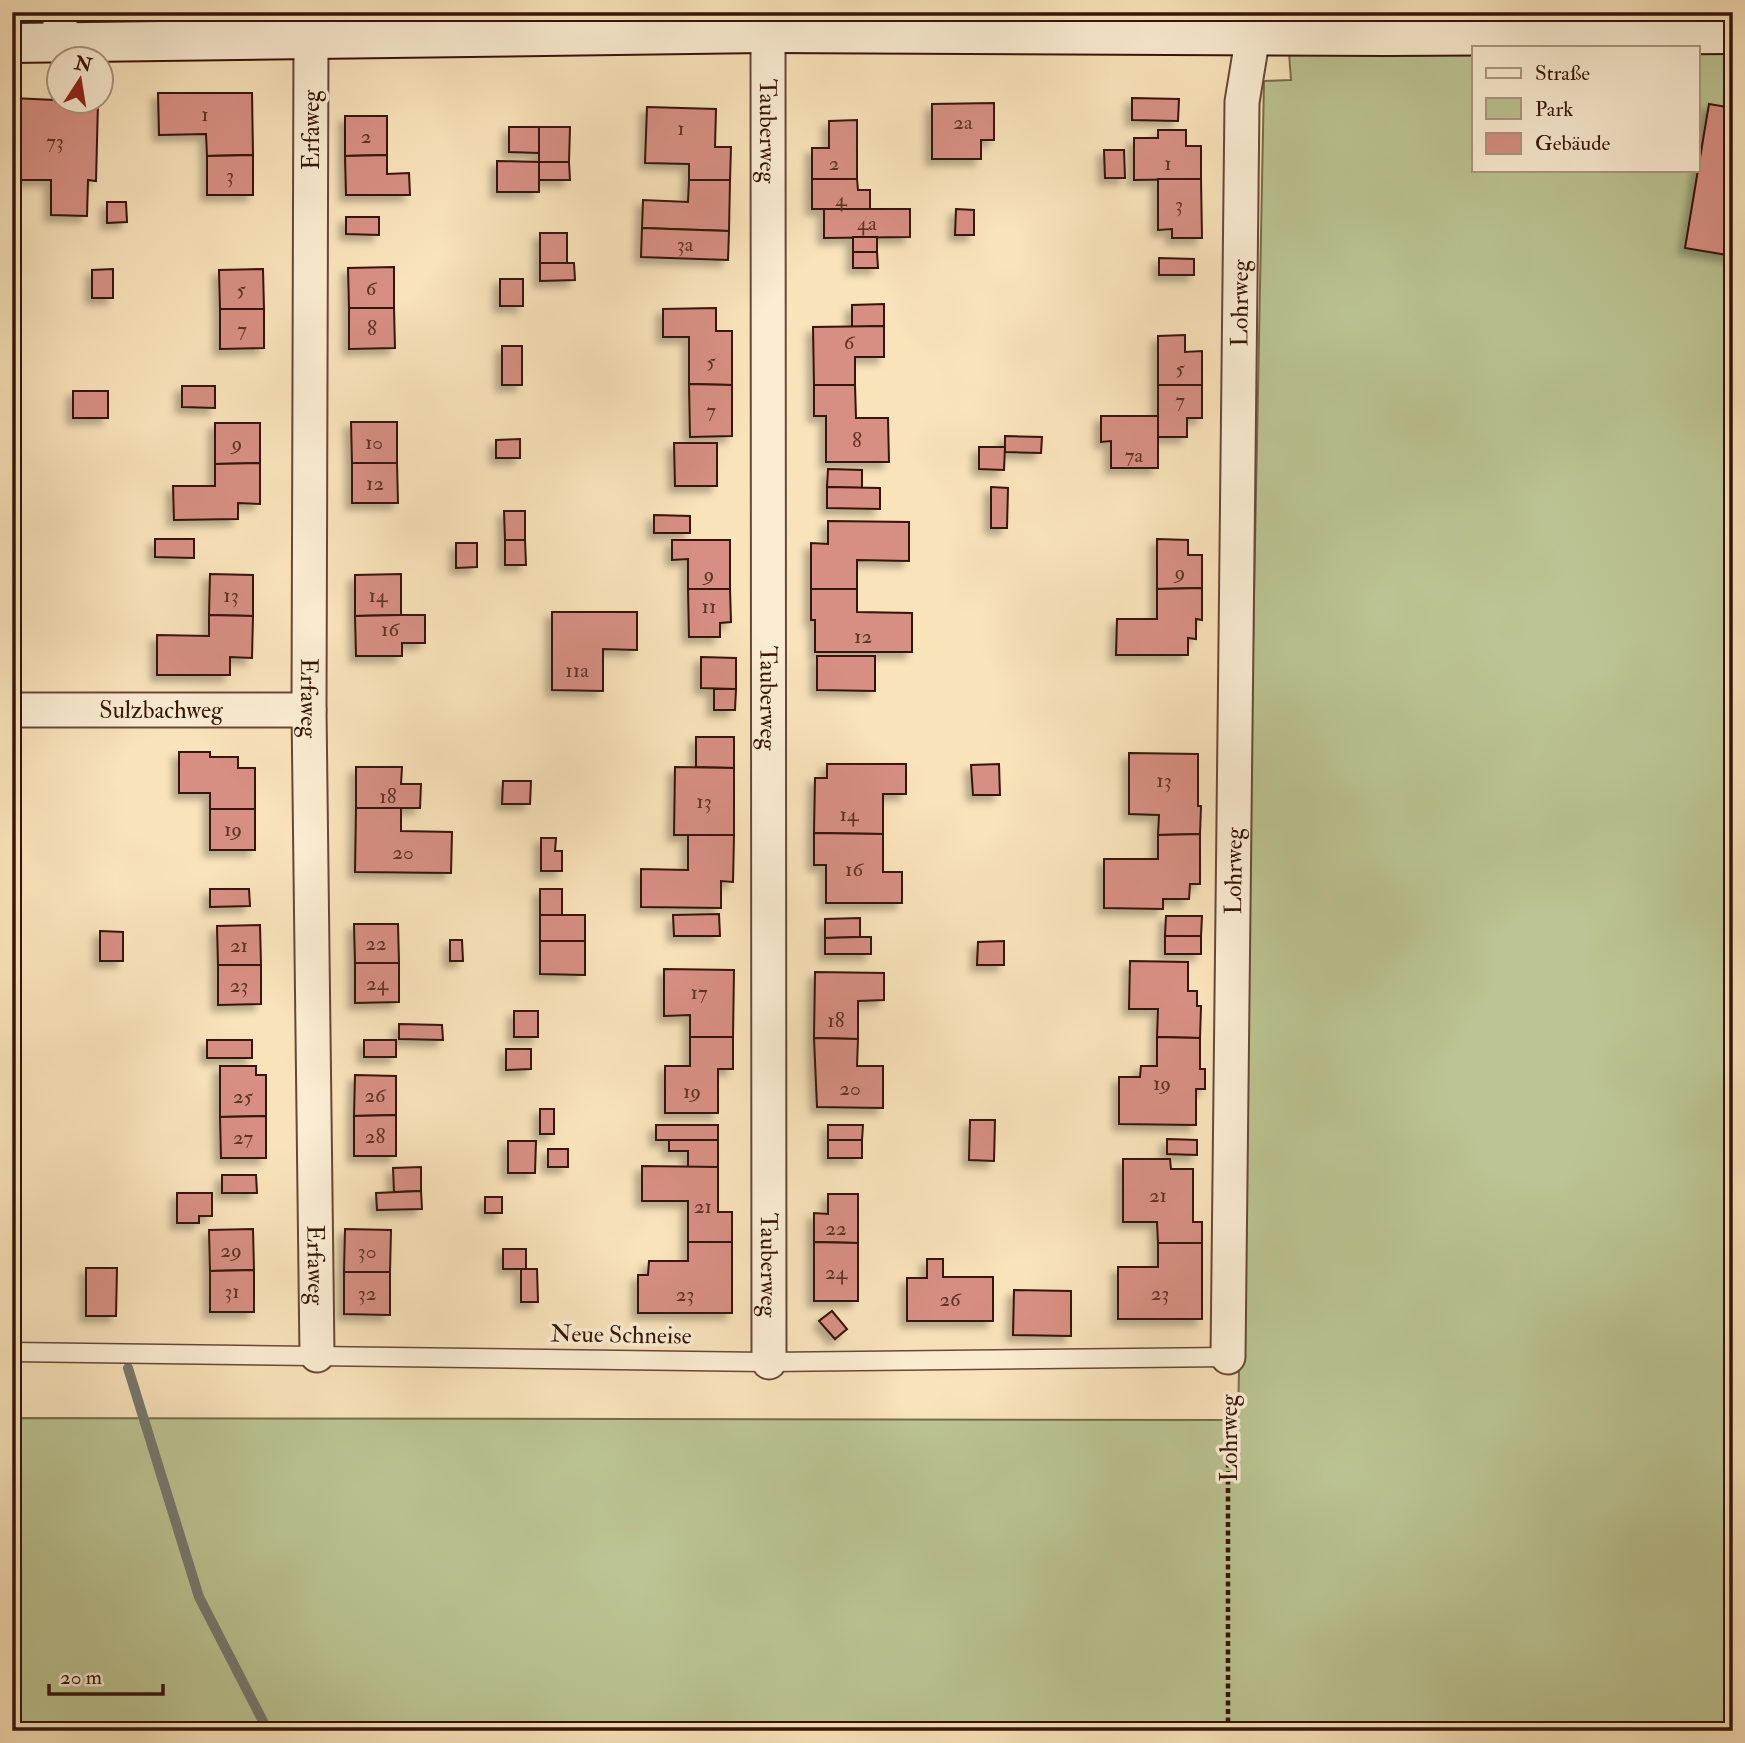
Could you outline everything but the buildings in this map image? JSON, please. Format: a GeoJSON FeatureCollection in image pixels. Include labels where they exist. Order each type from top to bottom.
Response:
{"type":"FeatureCollection","features":[{"type":"Feature","properties":{"kind":"street"},"geometry":{"type":"LineString","coordinates":[[12,43],[60,27],[311,40],[1253,24],[1733,34]]}},
{"type":"Feature","properties":{"kind":"street","name":"Lohrweg"},"geometry":{"type":"LineString","coordinates":[[1228,1357],[1242,102],[1253,24]]}},
{"type":"Feature","properties":{"kind":"street","name":"Tauberweg"},"geometry":{"type":"LineString","coordinates":[[768,33],[769,1362]]}},
{"type":"Feature","properties":{"kind":"street","name":"Erfaweg"},"geometry":{"type":"LineString","coordinates":[[311,40],[309,710],[317,1355]]}},
{"type":"Feature","properties":{"kind":"street","name":"Sulzbachweg"},"geometry":{"type":"LineString","coordinates":[[12,710],[309,710]]}},
{"type":"Feature","properties":{"kind":"lane","name":"Neue Schneise"},"geometry":{"type":"LineString","coordinates":[[12,1352],[769,1362],[1228,1357]]}},
{"type":"Feature","properties":{"kind":"path"},"geometry":{"type":"LineString","coordinates":[[12,1032],[16,1032],[16,1148],[12,1148]]}},
{"type":"Feature","properties":{"kind":"path","name":"Lohrweg"},"geometry":{"type":"LineString","coordinates":[[1228,1357],[1228,1731]]}},
{"type":"Feature","properties":{"kind":"green space"},"geometry":{"type":"Polygon","coordinates":[[[1286,12],[1733,12],[1733,1731],[12,1731],[12,1418],[1238,1420],[1264,81],[1291,80],[1286,12]]]}},
{"type":"Feature","properties":{"kind":"waterway"},"geometry":{"type":"LineString","coordinates":[[128,1368],[199,1597],[268,1731]]}}]}
